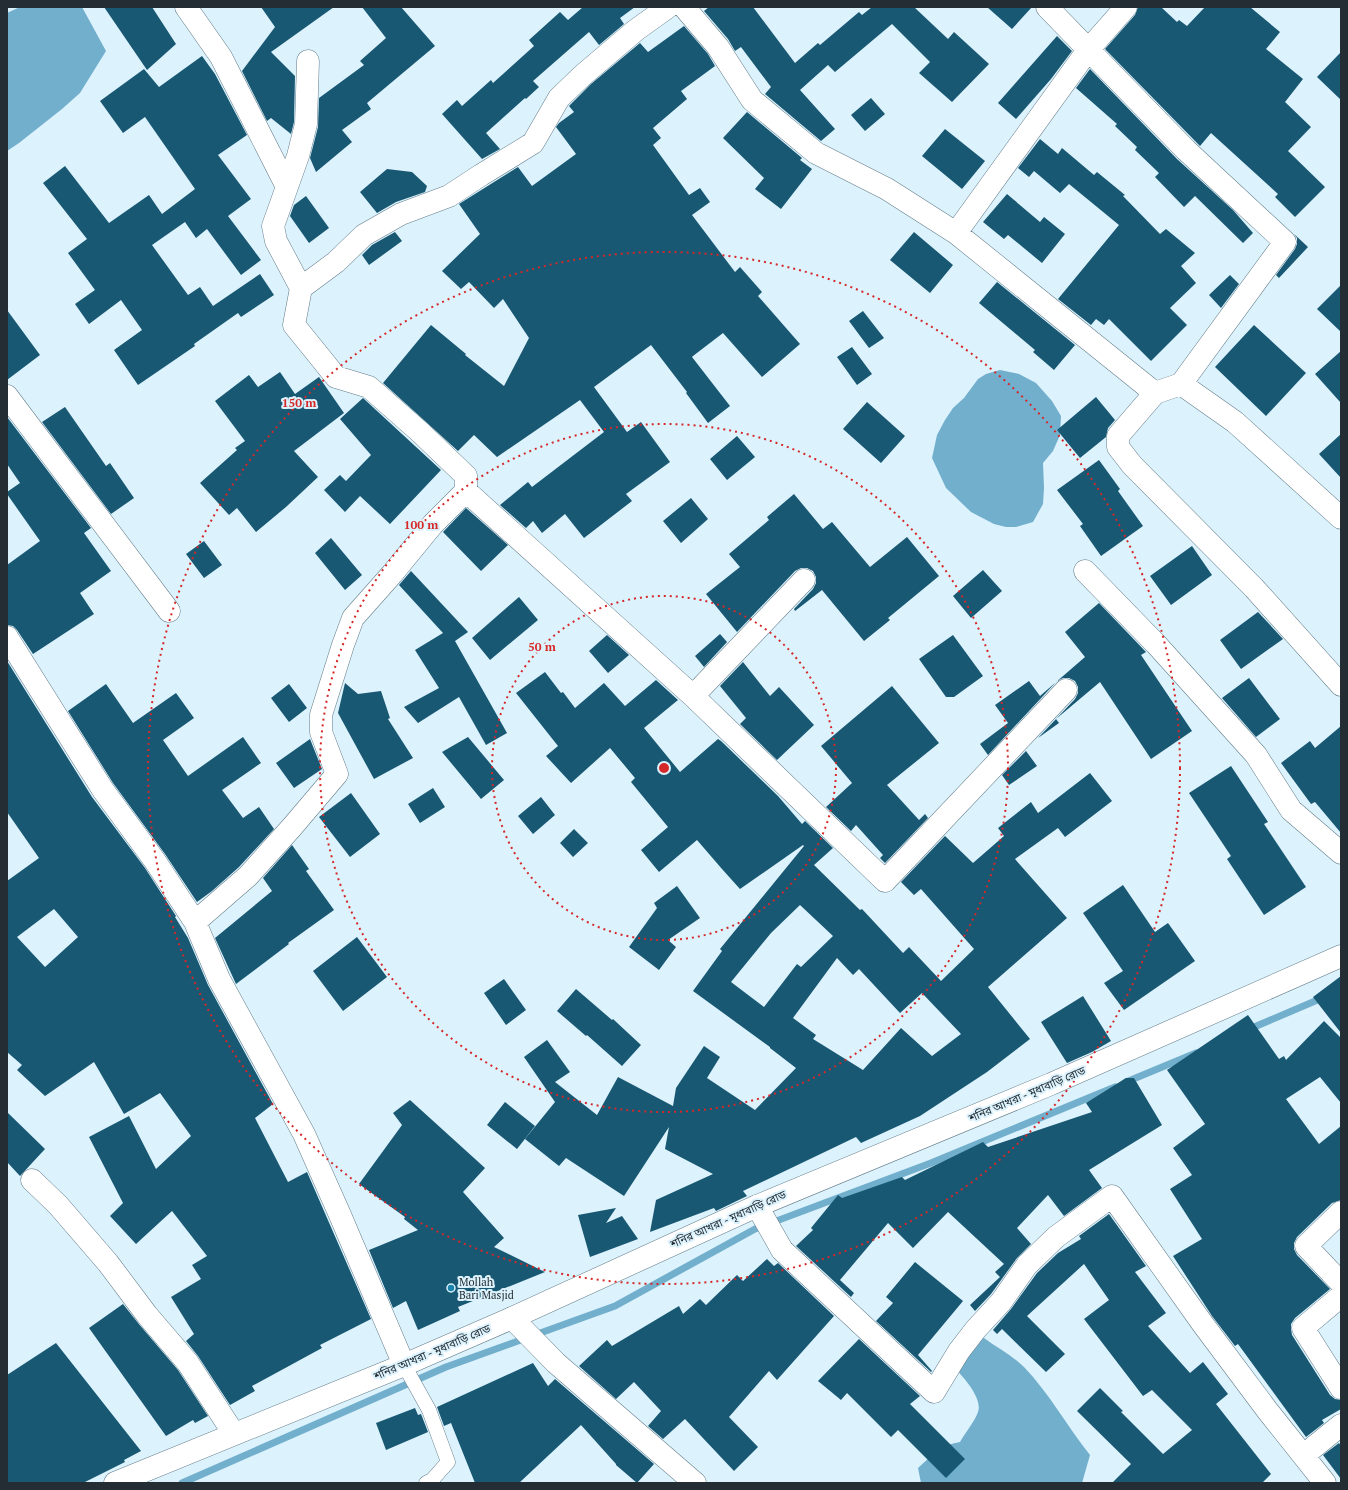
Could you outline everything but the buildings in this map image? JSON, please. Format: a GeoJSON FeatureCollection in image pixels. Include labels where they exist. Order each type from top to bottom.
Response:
{"type":"FeatureCollection","features":[{"type":"Feature","properties":{"kind":"street"},"geometry":{"type":"LineString","coordinates":[[186,7],[221,58],[287,187]]}},
{"type":"Feature","properties":{"kind":"street"},"geometry":{"type":"LineString","coordinates":[[301,288],[336,262],[364,235],[401,214],[449,196],[480,175],[533,143],[559,98],[583,75],[630,35],[668,7]]}},
{"type":"Feature","properties":{"kind":"street"},"geometry":{"type":"LineString","coordinates":[[684,7],[718,47],[752,100],[816,153],[887,189],[956,233],[1155,393]]}},
{"type":"Feature","properties":{"kind":"street"},"geometry":{"type":"LineString","coordinates":[[1047,7],[1186,150],[1285,242],[1181,384],[1155,393],[1118,436],[1118,447],[1132,464],[1254,588],[1341,686]]}},
{"type":"Feature","properties":{"kind":"street"},"geometry":{"type":"LineString","coordinates":[[956,233],[1088,50],[1126,7]]}},
{"type":"Feature","properties":{"kind":"street"},"geometry":{"type":"LineString","coordinates":[[195,922],[248,876],[337,774],[321,732],[321,715],[353,618],[433,524],[466,490],[466,476],[461,471],[369,387],[336,377],[294,325],[301,288],[276,241],[272,226],[298,156],[306,124],[308,61]]}},
{"type":"Feature","properties":{"kind":"street"},"geometry":{"type":"LineString","coordinates":[[1181,384],[1235,422],[1341,518]]}},
{"type":"Feature","properties":{"kind":"street"},"geometry":{"type":"LineString","coordinates":[[7,396],[169,611]]}},
{"type":"Feature","properties":{"kind":"street"},"geometry":{"type":"LineString","coordinates":[[466,490],[693,696],[884,881],[1066,690]]}},
{"type":"Feature","properties":{"kind":"street"},"geometry":{"type":"LineString","coordinates":[[1085,571],[1156,644],[1256,755],[1291,810],[1341,853]]}},
{"type":"Feature","properties":{"kind":"street"},"geometry":{"type":"LineString","coordinates":[[693,696],[804,580]]}},
{"type":"Feature","properties":{"kind":"street"},"geometry":{"type":"LineString","coordinates":[[7,637],[103,790],[155,861],[195,922],[219,979],[304,1134],[404,1365]]}},
{"type":"Feature","properties":{"kind":"street","name":"শনির আখরা - মৃধাবাড়ি রোড"},"geometry":{"type":"LineString","coordinates":[[115,1483],[404,1365],[517,1323],[760,1212],[1341,956]]}},
{"type":"Feature","properties":{"kind":"street"},"geometry":{"type":"LineString","coordinates":[[32,1180],[58,1205],[188,1363],[234,1434]]}},
{"type":"Feature","properties":{"kind":"street"},"geometry":{"type":"LineString","coordinates":[[760,1212],[782,1250],[934,1392],[959,1351],[976,1329],[1001,1302],[1027,1265],[1056,1237],[1112,1196],[1202,1323],[1267,1410],[1325,1483]]}},
{"type":"Feature","properties":{"kind":"street"},"geometry":{"type":"LineString","coordinates":[[1341,1212],[1306,1246],[1341,1284]]}},
{"type":"Feature","properties":{"kind":"street"},"geometry":{"type":"LineString","coordinates":[[1341,1296],[1303,1328],[1341,1388]]}},
{"type":"Feature","properties":{"kind":"street"},"geometry":{"type":"LineString","coordinates":[[517,1323],[556,1363],[695,1483]]}},
{"type":"Feature","properties":{"kind":"street"},"geometry":{"type":"LineString","coordinates":[[1304,1455],[1341,1424]]}},
{"type":"Feature","properties":{"kind":"lane"},"geometry":{"type":"LineString","coordinates":[[404,1365],[429,1410],[448,1462],[432,1480],[426,1483]]}},
{"type":"Feature","properties":{"kind":"water"},"geometry":{"type":"Polygon","coordinates":[[[20,7],[82,7],[106,51],[80,93],[62,109],[7,151],[7,13],[20,7]]]}},
{"type":"Feature","properties":{"kind":"water"},"geometry":{"type":"Polygon","coordinates":[[[1000,370],[1019,374],[1036,383],[1052,401],[1061,416],[1060,435],[1053,451],[1043,463],[1043,504],[1033,522],[1016,527],[1006,527],[994,524],[971,512],[946,488],[932,458],[937,435],[953,408],[964,398],[978,379],[986,374],[1000,370]]]}},
{"type":"Feature","properties":{"kind":"water"},"geometry":{"type":"Polygon","coordinates":[[[984,1338],[1010,1355],[1024,1367],[1042,1388],[1090,1455],[1082,1483],[921,1483],[918,1468],[942,1446],[960,1442],[977,1416],[979,1406],[978,1400],[967,1382],[954,1367],[972,1341],[984,1338]]]}},
{"type":"Feature","properties":{"kind":"waterway"},"geometry":{"type":"LineString","coordinates":[[1247,1030],[1341,990]]}},
{"type":"Feature","properties":{"kind":"waterway"},"geometry":{"type":"LineString","coordinates":[[1126,1082],[1196,1053]]}},
{"type":"Feature","properties":{"kind":"waterway"},"geometry":{"type":"LineString","coordinates":[[182,1483],[446,1367],[615,1306],[755,1229],[931,1163],[1115,1087]]}},
{"type":"Feature","properties":{"kind":"place","name":"Mollah Bari Masjid"},"geometry":{"type":"Point","coordinates":[451,1288]}}]}
